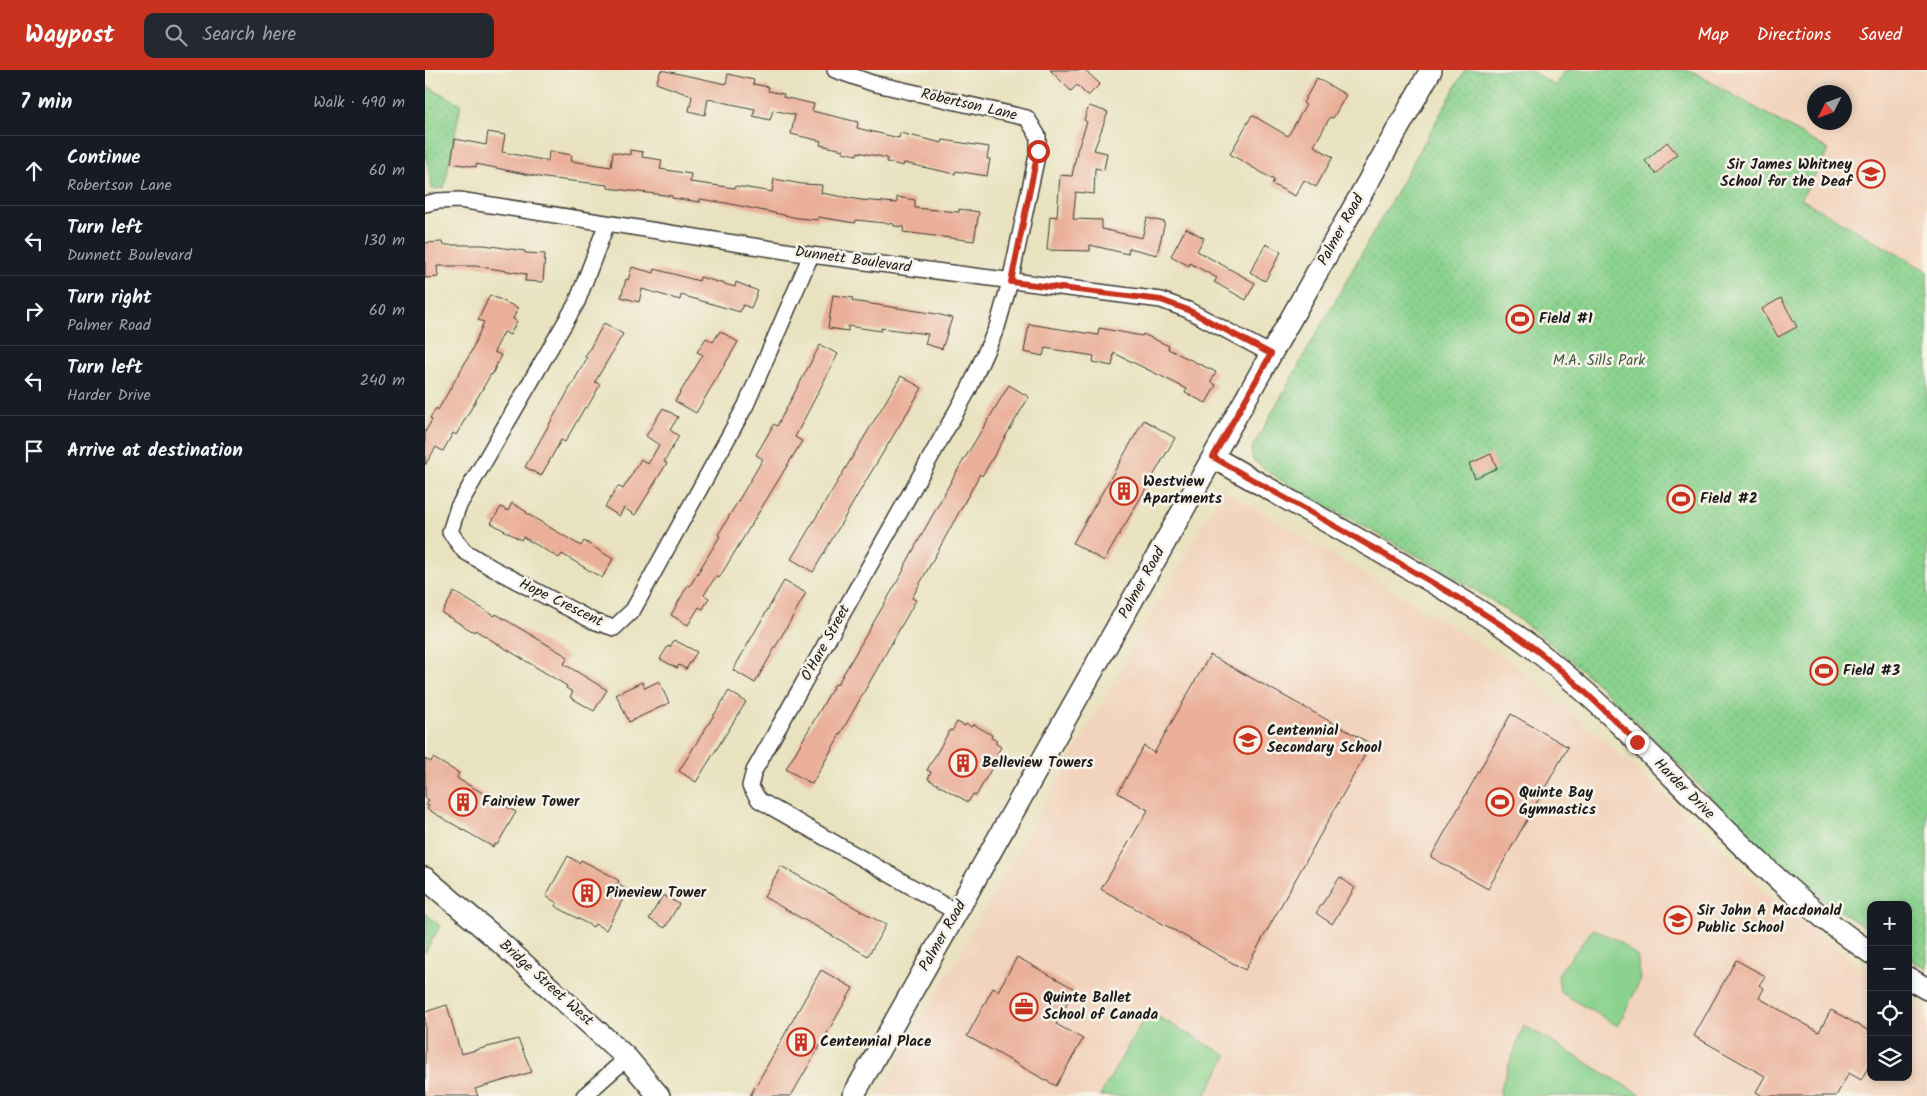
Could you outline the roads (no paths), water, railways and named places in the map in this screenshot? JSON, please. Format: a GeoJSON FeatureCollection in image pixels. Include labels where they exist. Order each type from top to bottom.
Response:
{"type":"FeatureCollection","features":[{"type":"Feature","properties":{"kind":"street","name":"Robertson Lane"},"geometry":{"type":"LineString","coordinates":[[835,70],[872,83],[1027,118],[1038,136],[1038,151],[1011,282]]}},
{"type":"Feature","properties":{"kind":"street","name":"Palmer Road"},"geometry":{"type":"LineString","coordinates":[[853,1096],[1431,70]]}},
{"type":"Feature","properties":{"kind":"street","name":"Dunnett Boulevard"},"geometry":{"type":"LineString","coordinates":[[425,204],[437,201],[459,200],[811,255],[1161,300],[1188,310],[1271,354]]}},
{"type":"Feature","properties":{"kind":"street","name":"Hope Crescent"},"geometry":{"type":"LineString","coordinates":[[607,223],[577,302],[458,507],[450,532],[464,550],[492,568],[593,621],[614,628],[633,610],[746,405],[811,255]]}},
{"type":"Feature","properties":{"kind":"street","name":"O'Hare Street"},"geometry":{"type":"LineString","coordinates":[[956,912],[759,800],[750,786],[754,771],[969,389],[997,327],[1011,282]]}},
{"type":"Feature","properties":{"kind":"street","name":"Harder Drive"},"geometry":{"type":"LineString","coordinates":[[1213,457],[1366,542],[1467,603],[1527,644],[1593,699],[1763,867],[1815,912],[1867,950]]}},
{"type":"Feature","properties":{"kind":"street","name":"Bridge Street West"},"geometry":{"type":"LineString","coordinates":[[425,878],[492,935],[627,1058],[659,1096]]}},
{"type":"Feature","properties":{"kind":"street"},"geometry":{"type":"LineString","coordinates":[[1912,980],[1927,989]]}},
{"type":"Feature","properties":{"kind":"street"},"geometry":{"type":"LineString","coordinates":[[584,1096],[627,1058]]}},
{"type":"Feature","properties":{"kind":"place","name":"Sir James Whitney School for the Deaf"},"geometry":{"type":"Point","coordinates":[1871,174]}},
{"type":"Feature","properties":{"kind":"place","name":"Field #1"},"geometry":{"type":"Point","coordinates":[1520,319]}},
{"type":"Feature","properties":{"kind":"place","name":"Westview Apartments"},"geometry":{"type":"Point","coordinates":[1124,491]}},
{"type":"Feature","properties":{"kind":"place","name":"Field #2"},"geometry":{"type":"Point","coordinates":[1681,499]}},
{"type":"Feature","properties":{"kind":"place","name":"Field #3"},"geometry":{"type":"Point","coordinates":[1824,671]}},
{"type":"Feature","properties":{"kind":"place","name":"Centennial Secondary School"},"geometry":{"type":"Point","coordinates":[1248,740]}},
{"type":"Feature","properties":{"kind":"place","name":"Belleview Towers"},"geometry":{"type":"Point","coordinates":[963,763]}},
{"type":"Feature","properties":{"kind":"place","name":"Fairview Tower"},"geometry":{"type":"Point","coordinates":[463,802]}},
{"type":"Feature","properties":{"kind":"place","name":"Quinte Bay Gymnastics"},"geometry":{"type":"Point","coordinates":[1500,802]}},
{"type":"Feature","properties":{"kind":"place","name":"Pineview Tower"},"geometry":{"type":"Point","coordinates":[587,893]}},
{"type":"Feature","properties":{"kind":"place","name":"Sir John A Macdonald Public School"},"geometry":{"type":"Point","coordinates":[1678,920]}},
{"type":"Feature","properties":{"kind":"place","name":"Quinte Ballet School of Canada"},"geometry":{"type":"Point","coordinates":[1024,1007]}},
{"type":"Feature","properties":{"kind":"place","name":"Centennial Place"},"geometry":{"type":"Point","coordinates":[801,1042]}},
{"type":"Feature","properties":{"kind":"park label","name":"M.A. Sills Park"},"geometry":{"type":"Point","coordinates":[1599,361]}}]}
